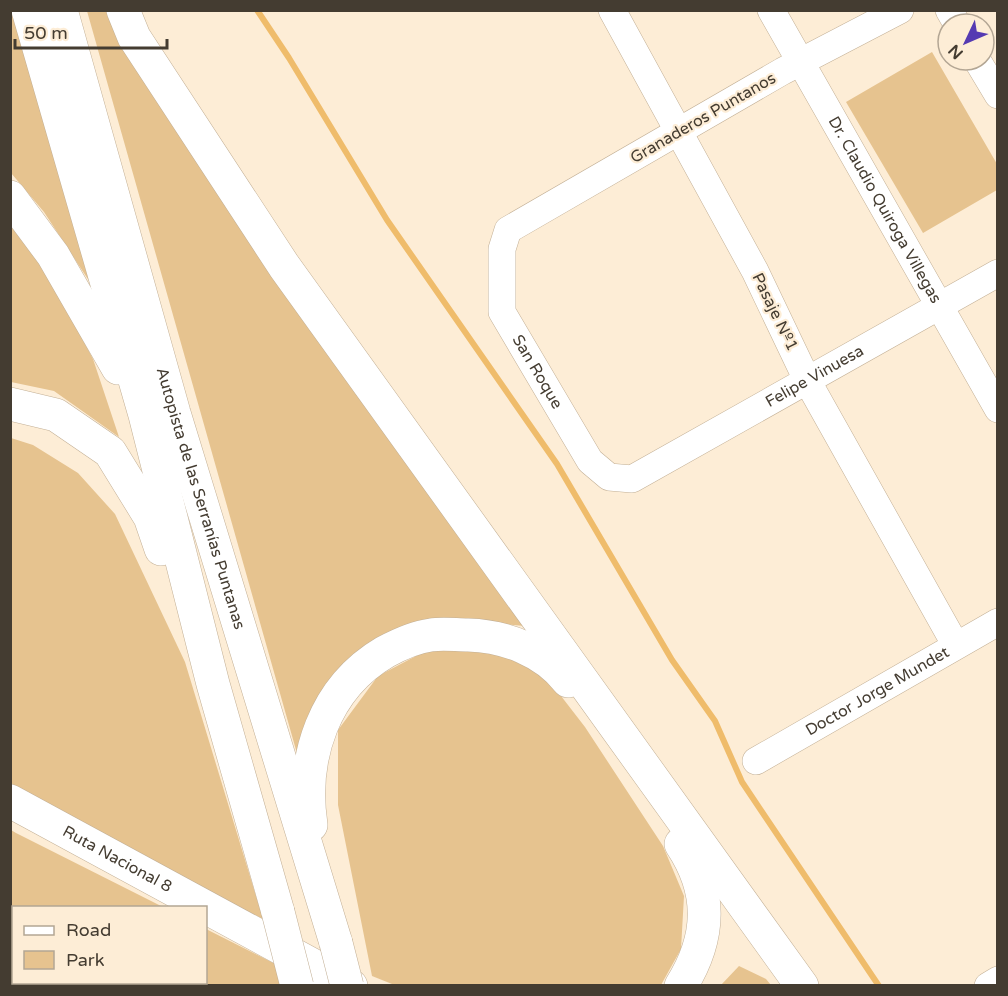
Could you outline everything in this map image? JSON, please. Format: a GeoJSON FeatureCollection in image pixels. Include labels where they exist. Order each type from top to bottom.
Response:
{"type":"FeatureCollection","features":[{"type":"Feature","properties":{"kind":"highway","name":"Autopista de las Serranías Puntanas"},"geometry":{"type":"LineString","coordinates":[[28,10],[145,415],[213,684],[297,986]]}},
{"type":"Feature","properties":{"kind":"highway","name":"Autopista de las Serranías Puntanas"},"geometry":{"type":"LineString","coordinates":[[61,10],[174,412],[349,986]]}},
{"type":"Feature","properties":{"kind":"highway"},"geometry":{"type":"LineString","coordinates":[[123,10],[141,47],[284,266],[802,986]]}},
{"type":"Feature","properties":{"kind":"highway"},"geometry":{"type":"LineString","coordinates":[[10,197],[53,255],[145,415]]}},
{"type":"Feature","properties":{"kind":"highway"},"geometry":{"type":"LineString","coordinates":[[10,404],[56,415],[110,452],[150,517],[213,684]]}},
{"type":"Feature","properties":{"kind":"highway"},"geometry":{"type":"LineString","coordinates":[[324,910],[309,808],[310,769],[315,739],[327,712],[344,686],[366,663],[397,645],[430,635],[486,635],[533,652],[561,671],[593,711],[686,852],[702,894],[705,930],[702,945],[681,986]]}},
{"type":"Feature","properties":{"kind":"highway","name":"Ruta Nacional 8"},"geometry":{"type":"LineString","coordinates":[[10,799],[203,906]]}},
{"type":"Feature","properties":{"kind":"highway","name":"Ruta Nacional 8"},"geometry":{"type":"LineString","coordinates":[[207,908],[349,986]]}},
{"type":"Feature","properties":{"kind":"street","name":"Pasaje Nº1"},"geometry":{"type":"LineString","coordinates":[[612,10],[755,272],[808,382],[955,644]]}},
{"type":"Feature","properties":{"kind":"street","name":"Dr. Claudio Quiroga Villegas"},"geometry":{"type":"LineString","coordinates":[[771,10],[937,306],[998,409]]}},
{"type":"Feature","properties":{"kind":"street","name":"Granaderos Puntanos"},"geometry":{"type":"LineString","coordinates":[[508,230],[800,63],[900,10]]}},
{"type":"Feature","properties":{"kind":"street"},"geometry":{"type":"LineString","coordinates":[[984,72],[998,95]]}},
{"type":"Feature","properties":{"kind":"street","name":"San Roque"},"geometry":{"type":"LineString","coordinates":[[508,230],[502,249],[502,312],[590,461],[609,477],[632,479]]}},
{"type":"Feature","properties":{"kind":"street","name":"Felipe Vinuesa"},"geometry":{"type":"LineString","coordinates":[[632,479],[998,273]]}},
{"type":"Feature","properties":{"kind":"street","name":"Doctor Jorge Mundet"},"geometry":{"type":"LineString","coordinates":[[756,760],[955,644],[998,622]]}},
{"type":"Feature","properties":{"kind":"street"},"geometry":{"type":"LineString","coordinates":[[988,986],[998,980]]}},
{"type":"Feature","properties":{"kind":"green space"},"geometry":{"type":"Polygon","coordinates":[[[10,11],[16,11],[95,290],[44,212],[11,173],[10,11]]]}},
{"type":"Feature","properties":{"kind":"green space"},"geometry":{"type":"Polygon","coordinates":[[[87,11],[107,11],[525,626],[453,620],[402,630],[345,662],[307,719],[298,757],[87,11]]]}},
{"type":"Feature","properties":{"kind":"green space"},"geometry":{"type":"Polygon","coordinates":[[[932,52],[936,59],[936,72],[944,72],[997,164],[997,190],[923,233],[846,102],[932,52]]]}},
{"type":"Feature","properties":{"kind":"green space"},"geometry":{"type":"Polygon","coordinates":[[[10,222],[34,246],[93,359],[119,437],[54,391],[11,382],[10,222]]]}},
{"type":"Feature","properties":{"kind":"green space"},"geometry":{"type":"Polygon","coordinates":[[[11,438],[33,445],[78,473],[115,514],[185,662],[263,919],[58,816],[11,783],[11,438]]]}},
{"type":"Feature","properties":{"kind":"green space"},"geometry":{"type":"Polygon","coordinates":[[[435,646],[481,647],[544,674],[585,727],[663,846],[684,896],[681,949],[661,985],[397,986],[372,976],[338,805],[338,730],[378,676],[435,646]]]}},
{"type":"Feature","properties":{"kind":"green space"},"geometry":{"type":"Polygon","coordinates":[[[11,830],[161,906],[12,906],[12,957],[10,956],[11,830]]]}},
{"type":"Feature","properties":{"kind":"green space"},"geometry":{"type":"Polygon","coordinates":[[[207,930],[317,985],[67,986],[63,984],[207,984],[207,930]]]}},
{"type":"Feature","properties":{"kind":"green space"},"geometry":{"type":"Polygon","coordinates":[[[739,966],[766,979],[771,985],[721,985],[739,966]]]}},
{"type":"Feature","properties":{"kind":"waterway"},"geometry":{"type":"LineString","coordinates":[[257,10],[289,58],[387,220],[557,464],[672,660],[715,721],[742,782],[879,986]]}}]}
